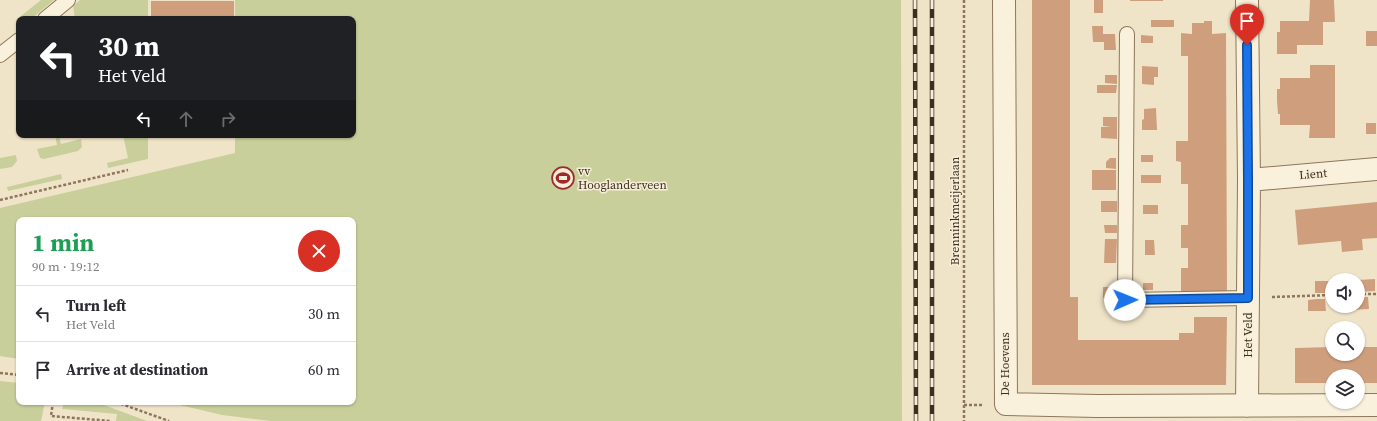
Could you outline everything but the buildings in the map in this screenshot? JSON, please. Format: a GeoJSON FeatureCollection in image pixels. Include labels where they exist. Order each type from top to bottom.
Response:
{"type":"FeatureCollection","features":[{"type":"Feature","properties":{"kind":"street","name":"De Hoevens"},"geometry":{"type":"LineString","coordinates":[[1004,0],[1006,404],[1097,406],[1377,405]]}},
{"type":"Feature","properties":{"kind":"street","name":"Het Veld"},"geometry":{"type":"LineString","coordinates":[[1247,0],[1247,406]]}},
{"type":"Feature","properties":{"kind":"street","name":"Lient"},"geometry":{"type":"LineString","coordinates":[[1248,180],[1377,169]]}},
{"type":"Feature","properties":{"kind":"lane"},"geometry":{"type":"LineString","coordinates":[[49,16],[68,0]]}},
{"type":"Feature","properties":{"kind":"lane"},"geometry":{"type":"LineString","coordinates":[[1127,34],[1125,300],[1248,298]]}},
{"type":"Feature","properties":{"kind":"lane"},"geometry":{"type":"LineString","coordinates":[[0,56],[16,43]]}},
{"type":"Feature","properties":{"kind":"path","name":"Brenninkmeijerlaan"},"geometry":{"type":"LineString","coordinates":[[964,0],[964,421]]}},
{"type":"Feature","properties":{"kind":"path"},"geometry":{"type":"LineString","coordinates":[[0,200],[128,170]]}},
{"type":"Feature","properties":{"kind":"path"},"geometry":{"type":"LineString","coordinates":[[1365,294],[1377,294]]}},
{"type":"Feature","properties":{"kind":"path"},"geometry":{"type":"LineString","coordinates":[[1248,298],[1325,295]]}},
{"type":"Feature","properties":{"kind":"path"},"geometry":{"type":"LineString","coordinates":[[0,374],[16,375]]}},
{"type":"Feature","properties":{"kind":"path"},"geometry":{"type":"LineString","coordinates":[[53,405],[51,416],[111,421]]}},
{"type":"Feature","properties":{"kind":"path"},"geometry":{"type":"LineString","coordinates":[[124,405],[169,421]]}},
{"type":"Feature","properties":{"kind":"green space"},"geometry":{"type":"Polygon","coordinates":[[[41,0],[54,0],[35,16],[21,16],[41,0]]]}},
{"type":"Feature","properties":{"kind":"green space"},"geometry":{"type":"Polygon","coordinates":[[[80,0],[148,0],[148,16],[75,16],[73,6],[80,0]]]}},
{"type":"Feature","properties":{"kind":"green space","name":"vv Hooglanderveen"},"geometry":{"type":"Polygon","coordinates":[[[235,0],[901,0],[902,421],[271,421],[222,415],[180,405],[356,405],[356,217],[16,217],[16,359],[0,356],[0,208],[235,153],[235,138],[356,138],[356,16],[235,16],[235,0]]]}},
{"type":"Feature","properties":{"kind":"green space"},"geometry":{"type":"Polygon","coordinates":[[[56,138],[60,138],[61,144],[81,139],[82,147],[78,151],[44,159],[40,158],[37,149],[57,145],[56,138]]]}},
{"type":"Feature","properties":{"kind":"green space"},"geometry":{"type":"Polygon","coordinates":[[[124,138],[148,138],[148,159],[108,168],[107,163],[128,158],[124,138]]]}},
{"type":"Feature","properties":{"kind":"green space"},"geometry":{"type":"Polygon","coordinates":[[[16,155],[17,161],[12,167],[0,169],[0,158],[16,155]]]}},
{"type":"Feature","properties":{"kind":"green space"},"geometry":{"type":"Polygon","coordinates":[[[61,174],[62,179],[8,191],[7,187],[61,174]]]}},
{"type":"Feature","properties":{"kind":"green space"},"geometry":{"type":"Polygon","coordinates":[[[0,381],[16,383],[16,405],[44,405],[41,421],[0,421],[0,381]]]}},
{"type":"Feature","properties":{"kind":"green space"},"geometry":{"type":"Polygon","coordinates":[[[63,405],[104,405],[147,421],[116,421],[117,414],[62,409],[63,405]]]}},
{"type":"Feature","properties":{"kind":"railway"},"geometry":{"type":"LineString","coordinates":[[915,0],[916,421]]}},
{"type":"Feature","properties":{"kind":"railway"},"geometry":{"type":"LineString","coordinates":[[932,0],[932,421]]}},
{"type":"Feature","properties":{"kind":"place","name":"vv Hooglanderveen"},"geometry":{"type":"Point","coordinates":[563,178]}},
{"type":"Feature","properties":{"kind":"route"},"geometry":{"type":"LineString","coordinates":[[1125,300],[1248,298],[1247,45]]}}]}
